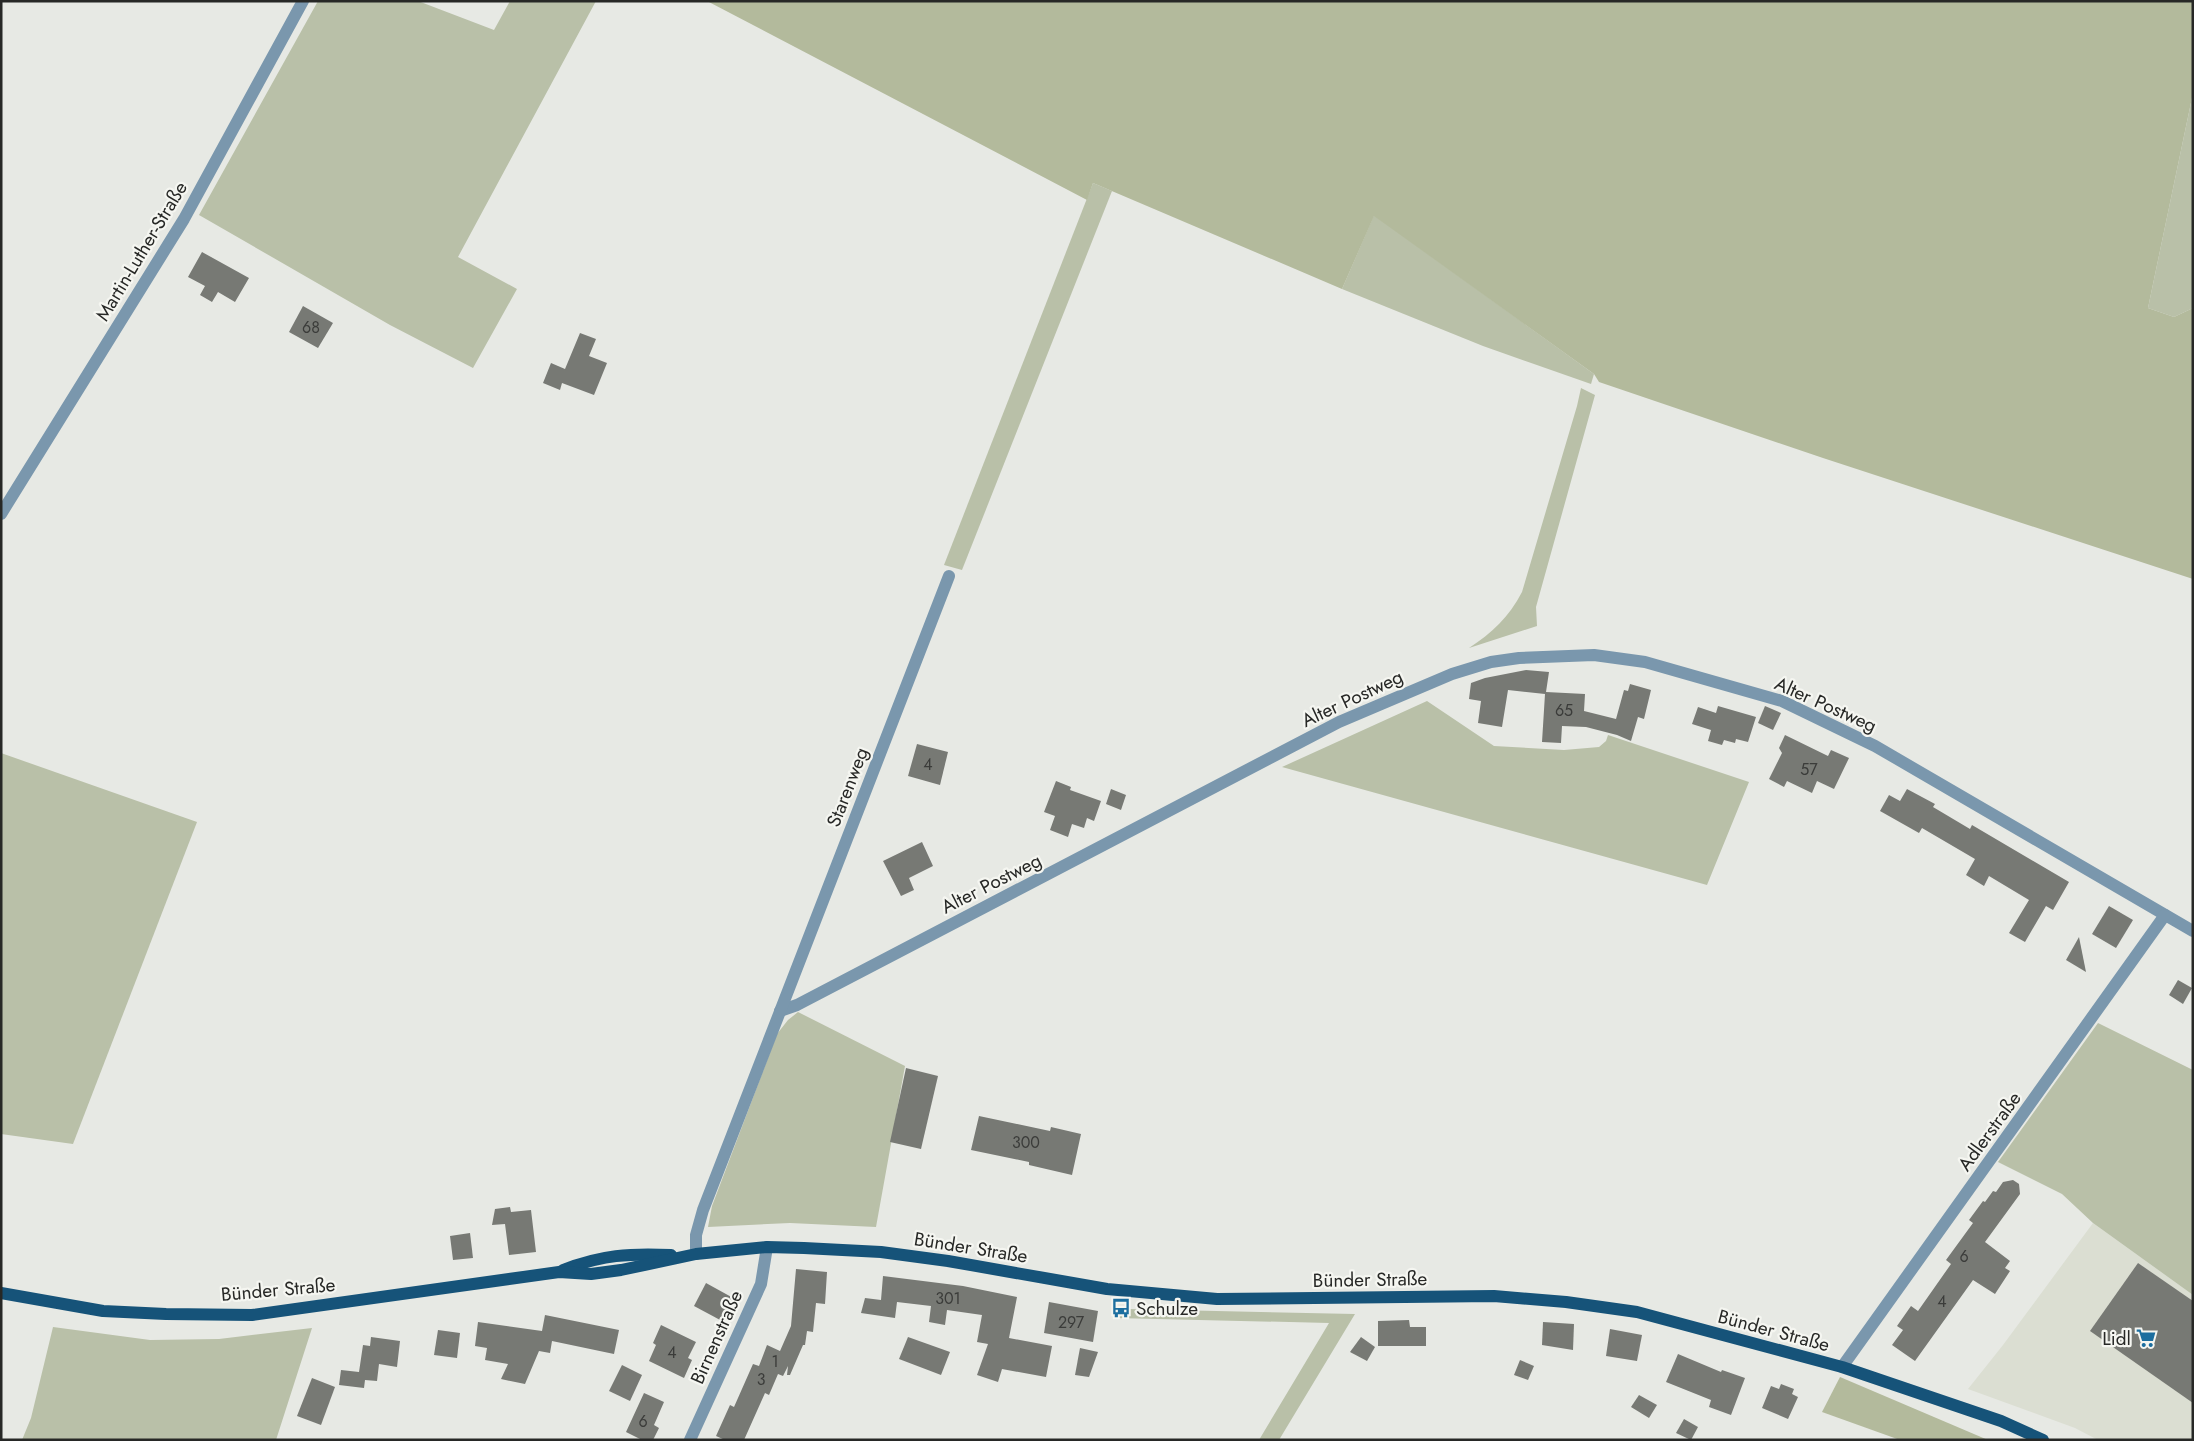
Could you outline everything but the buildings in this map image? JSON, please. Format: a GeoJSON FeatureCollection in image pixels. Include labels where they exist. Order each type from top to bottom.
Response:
{"type":"FeatureCollection","features":[{"type":"Feature","properties":{"kind":"main road","name":"Bünder Straße"},"geometry":{"type":"LineString","coordinates":[[1,1293],[103,1311],[166,1314],[252,1314],[559,1272],[590,1260],[638,1253],[680,1256],[767,1248],[881,1252],[948,1261],[1107,1289],[1217,1299],[1494,1296],[1566,1302],[1637,1312],[1842,1367],[2001,1421],[2043,1440]]}},
{"type":"Feature","properties":{"kind":"street","name":"Martin-Luther-Straße"},"geometry":{"type":"LineString","coordinates":[[1,514],[184,219],[303,1]]}},
{"type":"Feature","properties":{"kind":"street","name":"Starenweg"},"geometry":{"type":"LineString","coordinates":[[780,1011],[949,576]]}},
{"type":"Feature","properties":{"kind":"street","name":"Alter Postweg"},"geometry":{"type":"LineString","coordinates":[[780,1011],[797,1005],[1339,722],[1452,674],[1491,662],[1519,658],[1594,655],[1645,662],[1782,701],[1875,746],[2193,931]]}},
{"type":"Feature","properties":{"kind":"street","name":"Adlerstraße"},"geometry":{"type":"LineString","coordinates":[[1842,1367],[2165,915]]}},
{"type":"Feature","properties":{"kind":"street"},"geometry":{"type":"LineString","coordinates":[[696,1254],[696,1235],[703,1210],[780,1011]]}},
{"type":"Feature","properties":{"kind":"street","name":"Birnenstraße"},"geometry":{"type":"LineString","coordinates":[[690,1440],[761,1284],[767,1248]]}},
{"type":"Feature","properties":{"kind":"shaded area"},"geometry":{"type":"Polygon","coordinates":[[[2093,1223],[2193,1295],[2193,1440],[2098,1440],[2075,1428],[1968,1389],[2093,1223]]]}},
{"type":"Feature","properties":{"kind":"green space"},"geometry":{"type":"Polygon","coordinates":[[[318,1],[418,1],[494,30],[510,1],[596,1],[458,257],[517,289],[473,368],[390,325],[199,215],[318,1]]]}},
{"type":"Feature","properties":{"kind":"green space"},"geometry":{"type":"Polygon","coordinates":[[[707,1],[2193,1],[2193,93],[2148,308],[2174,317],[2193,308],[2193,579],[1823,458],[1599,382],[1594,374],[1374,216],[1342,289],[1093,183],[1087,200],[707,1]]]}},
{"type":"Feature","properties":{"kind":"green space"},"geometry":{"type":"Polygon","coordinates":[[[2193,93],[2193,308],[2174,317],[2148,308],[2193,93]]]}},
{"type":"Feature","properties":{"kind":"green space"},"geometry":{"type":"Polygon","coordinates":[[[1093,183],[1112,191],[962,570],[944,565],[1093,183]]]}},
{"type":"Feature","properties":{"kind":"green space"},"geometry":{"type":"Polygon","coordinates":[[[1374,215],[1594,374],[1591,384],[1483,346],[1342,289],[1374,215]]]}},
{"type":"Feature","properties":{"kind":"green space"},"geometry":{"type":"Polygon","coordinates":[[[1581,388],[1595,395],[1536,607],[1537,626],[1469,648],[1499,624],[1522,592],[1581,388]]]}},
{"type":"Feature","properties":{"kind":"green space"},"geometry":{"type":"Polygon","coordinates":[[[1427,701],[1494,746],[1564,750],[1599,747],[1606,741],[1608,735],[1749,782],[1707,885],[1282,767],[1427,701]]]}},
{"type":"Feature","properties":{"kind":"green space"},"geometry":{"type":"Polygon","coordinates":[[[1,753],[197,822],[73,1144],[1,1134],[1,753]]]}},
{"type":"Feature","properties":{"kind":"green space"},"geometry":{"type":"Polygon","coordinates":[[[798,1012],[905,1066],[876,1227],[790,1223],[708,1227],[712,1206],[777,1034],[788,1020],[798,1012]]]}},
{"type":"Feature","properties":{"kind":"green space"},"geometry":{"type":"Polygon","coordinates":[[[2098,1023],[2193,1070],[2193,1295],[2093,1223],[2062,1194],[1998,1162],[2098,1023]]]}},
{"type":"Feature","properties":{"kind":"green space"},"geometry":{"type":"Polygon","coordinates":[[[1127,1309],[1355,1314],[1279,1440],[1259,1440],[1329,1323],[1115,1318],[1127,1309]]]}},
{"type":"Feature","properties":{"kind":"green space"},"geometry":{"type":"Polygon","coordinates":[[[53,1327],[150,1340],[219,1339],[312,1328],[276,1440],[22,1440],[31,1418],[53,1327]]]}},
{"type":"Feature","properties":{"kind":"green space"},"geometry":{"type":"Polygon","coordinates":[[[1840,1377],[1988,1440],[1900,1440],[1822,1412],[1840,1377]]]}},
{"type":"Feature","properties":{"kind":"place","name":"Schulze"},"geometry":{"type":"Point","coordinates":[1121,1308]}},
{"type":"Feature","properties":{"kind":"place","name":"Lidl"},"geometry":{"type":"Point","coordinates":[2146,1338]}}]}
